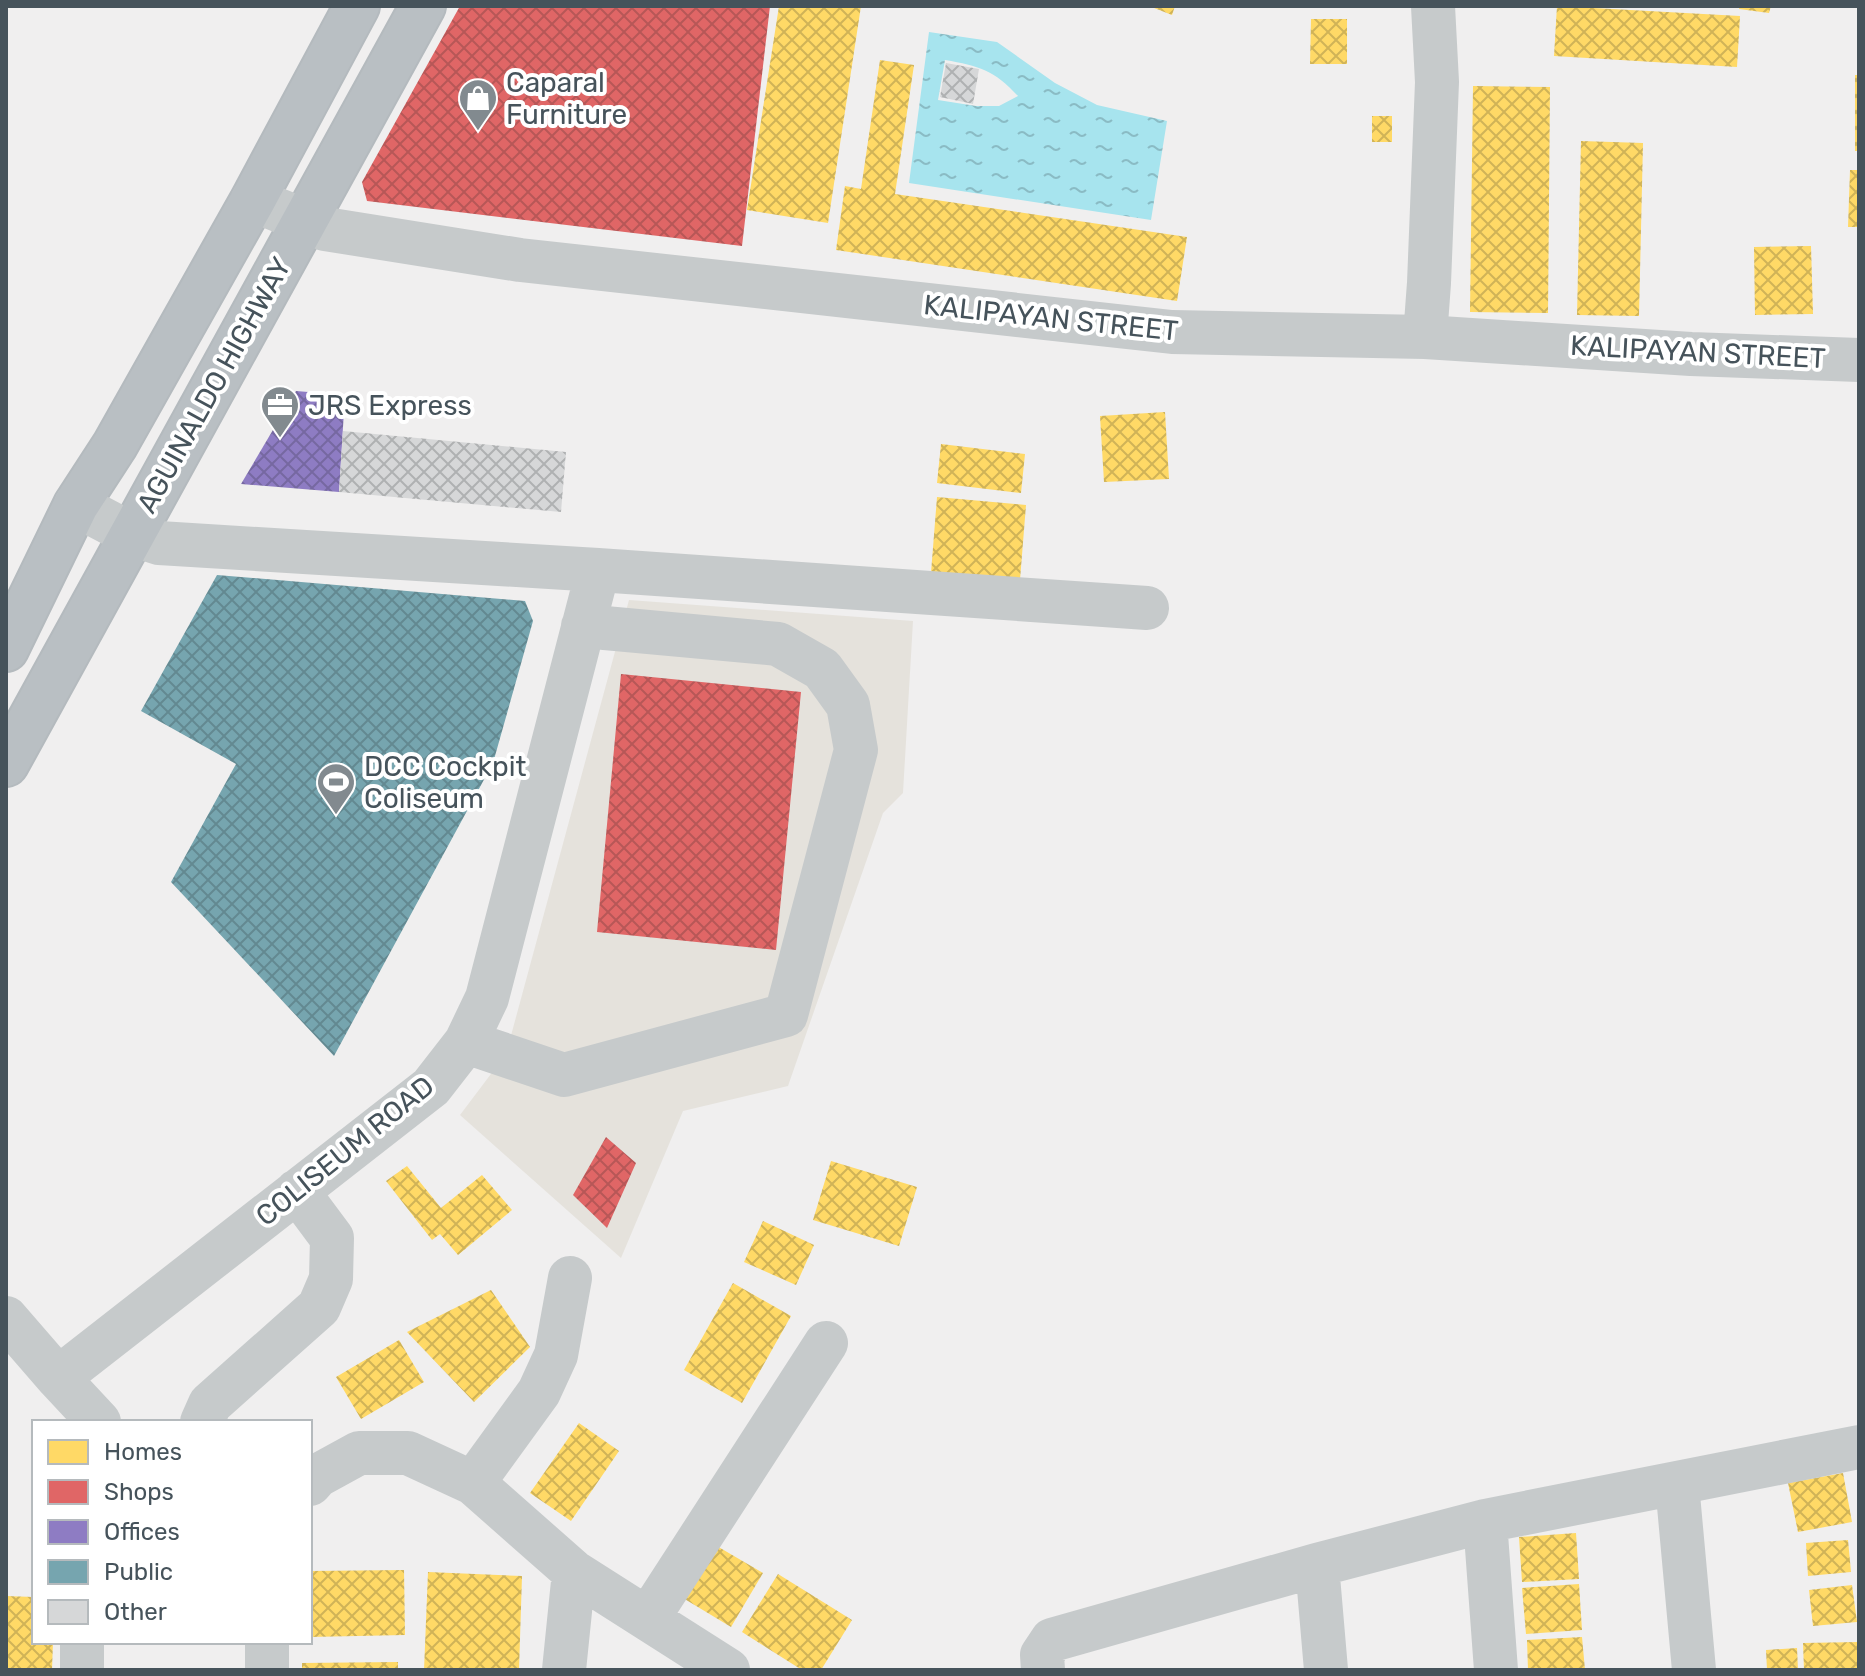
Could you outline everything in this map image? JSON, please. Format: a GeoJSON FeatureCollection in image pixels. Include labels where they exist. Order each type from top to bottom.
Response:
{"type":"FeatureCollection","features":[{"type":"Feature","properties":{"kind":"highway","name":"AGUINALDO HIGHWAY"},"geometry":{"type":"LineString","coordinates":[[6,649],[76,505],[115,445],[253,200],[357,6]]}},
{"type":"Feature","properties":{"kind":"highway","name":"AGUINALDO HIGHWAY"},"geometry":{"type":"LineString","coordinates":[[6,764],[423,6]]}},
{"type":"Feature","properties":{"kind":"street"},"geometry":{"type":"LineString","coordinates":[[1425,337],[1437,82],[1433,6]]}},
{"type":"Feature","properties":{"kind":"street","name":"KALIPAYAN STREET"},"geometry":{"type":"LineString","coordinates":[[253,200],[325,229],[520,260],[1172,332],[1425,337],[1691,354],[1859,360]]}},
{"type":"Feature","properties":{"kind":"street"},"geometry":{"type":"LineString","coordinates":[[76,505],[131,534],[159,543],[1147,608]]}},
{"type":"Feature","properties":{"kind":"street","name":"COLISEUM ROAD"},"geometry":{"type":"LineString","coordinates":[[58,1378],[431,1087],[466,1042],[487,998],[598,570]]}},
{"type":"Feature","properties":{"kind":"street"},"geometry":{"type":"LineString","coordinates":[[466,1042],[564,1075],[786,1015],[856,750],[848,705],[822,669],[778,644],[583,626]]}},
{"type":"Feature","properties":{"kind":"street"},"geometry":{"type":"LineString","coordinates":[[203,1420],[210,1404],[319,1307],[331,1279],[332,1238],[297,1191]]}},
{"type":"Feature","properties":{"kind":"street"},"geometry":{"type":"LineString","coordinates":[[473,1483],[539,1392],[556,1355],[570,1278]]}},
{"type":"Feature","properties":{"kind":"street"},"geometry":{"type":"LineString","coordinates":[[6,1318],[97,1420]]}},
{"type":"Feature","properties":{"kind":"street"},"geometry":{"type":"LineString","coordinates":[[648,1618],[826,1343]]}},
{"type":"Feature","properties":{"kind":"street"},"geometry":{"type":"LineString","coordinates":[[1048,1655],[1317,1565],[1485,1521],[1859,1447]]}},
{"type":"Feature","properties":{"kind":"street"},"geometry":{"type":"LineString","coordinates":[[312,1482],[359,1453],[408,1453],[473,1483],[574,1572],[728,1670]]}},
{"type":"Feature","properties":{"kind":"street"},"geometry":{"type":"LineString","coordinates":[[1677,1484],[1694,1670]]}},
{"type":"Feature","properties":{"kind":"street"},"geometry":{"type":"LineString","coordinates":[[1485,1521],[1496,1670]]}},
{"type":"Feature","properties":{"kind":"street"},"geometry":{"type":"LineString","coordinates":[[1317,1565],[1326,1670]]}},
{"type":"Feature","properties":{"kind":"street"},"geometry":{"type":"LineString","coordinates":[[564,1670],[574,1572]]}},
{"type":"Feature","properties":{"kind":"street"},"geometry":{"type":"LineString","coordinates":[[82,1644],[82,1670]]}},
{"type":"Feature","properties":{"kind":"street"},"geometry":{"type":"LineString","coordinates":[[267,1644],[267,1670]]}},
{"type":"Feature","properties":{"kind":"shaded area"},"geometry":{"type":"Polygon","coordinates":[[[629,600],[913,621],[903,793],[883,813],[788,1086],[683,1111],[621,1258],[460,1115],[506,1054],[629,600]]]}},
{"type":"Feature","properties":{"kind":"water"},"geometry":{"type":"Polygon","coordinates":[[[929,32],[997,42],[1055,83],[1097,105],[1167,121],[1151,220],[909,183],[929,32]],[[945,60],[938,100],[999,106],[1018,96],[1001,80],[977,67],[945,60]]]}},
{"type":"Feature","properties":{"kind":"building: Homes"},"geometry":{"type":"Polygon","coordinates":[[[779,6],[861,6],[828,223],[747,210],[779,6]]]}},
{"type":"Feature","properties":{"kind":"building: Homes"},"geometry":{"type":"Polygon","coordinates":[[[1149,6],[1175,6],[1172,15],[1149,6]]]}},
{"type":"Feature","properties":{"kind":"building: Homes"},"geometry":{"type":"Polygon","coordinates":[[[1557,6],[1740,16],[1737,67],[1554,56],[1557,6]]]}},
{"type":"Feature","properties":{"kind":"building: Homes"},"geometry":{"type":"Polygon","coordinates":[[[1740,6],[1771,6],[1769,13],[1739,9],[1740,6]]]}},
{"type":"Feature","properties":{"kind":"building: Homes"},"geometry":{"type":"Polygon","coordinates":[[[1311,19],[1347,19],[1347,64],[1310,64],[1311,19]]]}},
{"type":"Feature","properties":{"kind":"building: Homes"},"geometry":{"type":"Polygon","coordinates":[[[880,60],[914,65],[895,194],[1187,237],[1177,301],[836,250],[845,186],[861,189],[880,60]]]}},
{"type":"Feature","properties":{"kind":"building: Homes"},"geometry":{"type":"Polygon","coordinates":[[[1855,75],[1859,75],[1859,151],[1855,151],[1855,75]]]}},
{"type":"Feature","properties":{"kind":"building: Homes"},"geometry":{"type":"Polygon","coordinates":[[[1473,86],[1550,87],[1548,313],[1470,312],[1473,86]]]}},
{"type":"Feature","properties":{"kind":"building: Homes"},"geometry":{"type":"Polygon","coordinates":[[[1372,116],[1392,116],[1392,142],[1372,142],[1372,116]]]}},
{"type":"Feature","properties":{"kind":"building: Homes"},"geometry":{"type":"Polygon","coordinates":[[[1581,141],[1643,143],[1639,316],[1577,315],[1581,141]]]}},
{"type":"Feature","properties":{"kind":"building: Homes"},"geometry":{"type":"Polygon","coordinates":[[[1850,170],[1859,170],[1859,227],[1848,227],[1850,170]]]}},
{"type":"Feature","properties":{"kind":"building: Homes"},"geometry":{"type":"Polygon","coordinates":[[[1811,246],[1813,314],[1755,315],[1754,247],[1811,246]]]}},
{"type":"Feature","properties":{"kind":"building: Homes"},"geometry":{"type":"Polygon","coordinates":[[[1165,412],[1169,479],[1104,482],[1100,416],[1165,412]]]}},
{"type":"Feature","properties":{"kind":"building: Homes"},"geometry":{"type":"Polygon","coordinates":[[[941,444],[1025,454],[1021,493],[937,483],[941,444]]]}},
{"type":"Feature","properties":{"kind":"building: Homes"},"geometry":{"type":"Polygon","coordinates":[[[937,497],[1026,505],[1020,580],[931,573],[937,497]]]}},
{"type":"Feature","properties":{"kind":"building: Homes"},"geometry":{"type":"Polygon","coordinates":[[[831,1161],[917,1187],[899,1246],[813,1220],[831,1161]]]}},
{"type":"Feature","properties":{"kind":"building: Homes"},"geometry":{"type":"Polygon","coordinates":[[[407,1166],[441,1208],[482,1175],[512,1210],[458,1255],[440,1234],[432,1240],[386,1181],[407,1166]]]}},
{"type":"Feature","properties":{"kind":"building: Homes"},"geometry":{"type":"Polygon","coordinates":[[[763,1221],[814,1245],[796,1285],[744,1262],[763,1221]]]}},
{"type":"Feature","properties":{"kind":"building: Homes"},"geometry":{"type":"Polygon","coordinates":[[[733,1283],[791,1316],[742,1403],[684,1370],[733,1283]]]}},
{"type":"Feature","properties":{"kind":"building: Homes"},"geometry":{"type":"Polygon","coordinates":[[[491,1290],[530,1347],[474,1402],[407,1332],[491,1290]]]}},
{"type":"Feature","properties":{"kind":"building: Homes"},"geometry":{"type":"Polygon","coordinates":[[[399,1340],[424,1382],[361,1419],[336,1377],[399,1340]]]}},
{"type":"Feature","properties":{"kind":"building: Homes"},"geometry":{"type":"Polygon","coordinates":[[[579,1423],[619,1451],[571,1521],[530,1493],[579,1423]]]}},
{"type":"Feature","properties":{"kind":"building: Homes"},"geometry":{"type":"Polygon","coordinates":[[[1843,1473],[1852,1522],[1798,1532],[1788,1483],[1843,1473]]]}},
{"type":"Feature","properties":{"kind":"building: Homes"},"geometry":{"type":"Polygon","coordinates":[[[1576,1533],[1579,1579],[1522,1582],[1519,1537],[1576,1533]]]}},
{"type":"Feature","properties":{"kind":"building: Homes"},"geometry":{"type":"Polygon","coordinates":[[[1848,1540],[1851,1572],[1808,1576],[1806,1543],[1848,1540]]]}},
{"type":"Feature","properties":{"kind":"building: Homes"},"geometry":{"type":"Polygon","coordinates":[[[710,1542],[763,1573],[731,1627],[678,1595],[710,1542]]]}},
{"type":"Feature","properties":{"kind":"building: Homes"},"geometry":{"type":"Polygon","coordinates":[[[404,1570],[405,1635],[312,1637],[312,1571],[404,1570]]]}},
{"type":"Feature","properties":{"kind":"building: Homes"},"geometry":{"type":"Polygon","coordinates":[[[428,1572],[522,1576],[519,1670],[424,1670],[428,1572]]]}},
{"type":"Feature","properties":{"kind":"building: Homes"},"geometry":{"type":"Polygon","coordinates":[[[778,1574],[852,1620],[821,1670],[802,1670],[742,1632],[778,1574]]]}},
{"type":"Feature","properties":{"kind":"building: Homes"},"geometry":{"type":"Polygon","coordinates":[[[1579,1584],[1582,1630],[1526,1634],[1522,1588],[1579,1584]]]}},
{"type":"Feature","properties":{"kind":"building: Homes"},"geometry":{"type":"Polygon","coordinates":[[[1852,1585],[1857,1622],[1813,1626],[1809,1590],[1852,1585]]]}},
{"type":"Feature","properties":{"kind":"building: Homes"},"geometry":{"type":"Polygon","coordinates":[[[6,1596],[32,1597],[32,1644],[53,1644],[52,1670],[6,1670],[6,1596]]]}},
{"type":"Feature","properties":{"kind":"building: Homes"},"geometry":{"type":"Polygon","coordinates":[[[1582,1637],[1585,1670],[1528,1670],[1527,1640],[1582,1637]]]}},
{"type":"Feature","properties":{"kind":"building: Homes"},"geometry":{"type":"Polygon","coordinates":[[[1858,1642],[1859,1670],[1804,1670],[1803,1643],[1858,1642]]]}},
{"type":"Feature","properties":{"kind":"building: Homes"},"geometry":{"type":"Polygon","coordinates":[[[1797,1648],[1798,1670],[1767,1670],[1766,1650],[1797,1648]]]}},
{"type":"Feature","properties":{"kind":"building: Homes"},"geometry":{"type":"Polygon","coordinates":[[[398,1662],[398,1670],[302,1670],[302,1663],[398,1662]]]}},
{"type":"Feature","properties":{"kind":"building: Shops"},"geometry":{"type":"Polygon","coordinates":[[[460,6],[770,6],[742,246],[367,201],[362,182],[460,6]]]}},
{"type":"Feature","properties":{"kind":"building: Shops"},"geometry":{"type":"Polygon","coordinates":[[[621,674],[801,692],[776,950],[597,932],[621,674]]]}},
{"type":"Feature","properties":{"kind":"building: Shops"},"geometry":{"type":"Polygon","coordinates":[[[606,1137],[636,1163],[607,1228],[573,1195],[606,1137]]]}},
{"type":"Feature","properties":{"kind":"building: Offices"},"geometry":{"type":"Polygon","coordinates":[[[296,391],[345,395],[339,492],[241,484],[296,391]]]}},
{"type":"Feature","properties":{"kind":"building: Public","name":"DCC Cockpit Coliseum"},"geometry":{"type":"Polygon","coordinates":[[[217,575],[525,601],[533,621],[493,763],[334,1056],[171,882],[236,764],[141,711],[217,575]]]}},
{"type":"Feature","properties":{"kind":"building: Other"},"geometry":{"type":"Polygon","coordinates":[[[946,63],[979,69],[973,104],[940,97],[946,63]]]}},
{"type":"Feature","properties":{"kind":"building: Other"},"geometry":{"type":"Polygon","coordinates":[[[343,431],[566,452],[561,512],[339,492],[343,431]]]}},
{"type":"Feature","properties":{"kind":"place","name":"Caparal Furniture"},"geometry":{"type":"Point","coordinates":[478,132]}},
{"type":"Feature","properties":{"kind":"place","name":"JRS Express"},"geometry":{"type":"Point","coordinates":[280,439]}},
{"type":"Feature","properties":{"kind":"place","name":"DCC Cockpit Coliseum"},"geometry":{"type":"Point","coordinates":[336,816]}}]}
